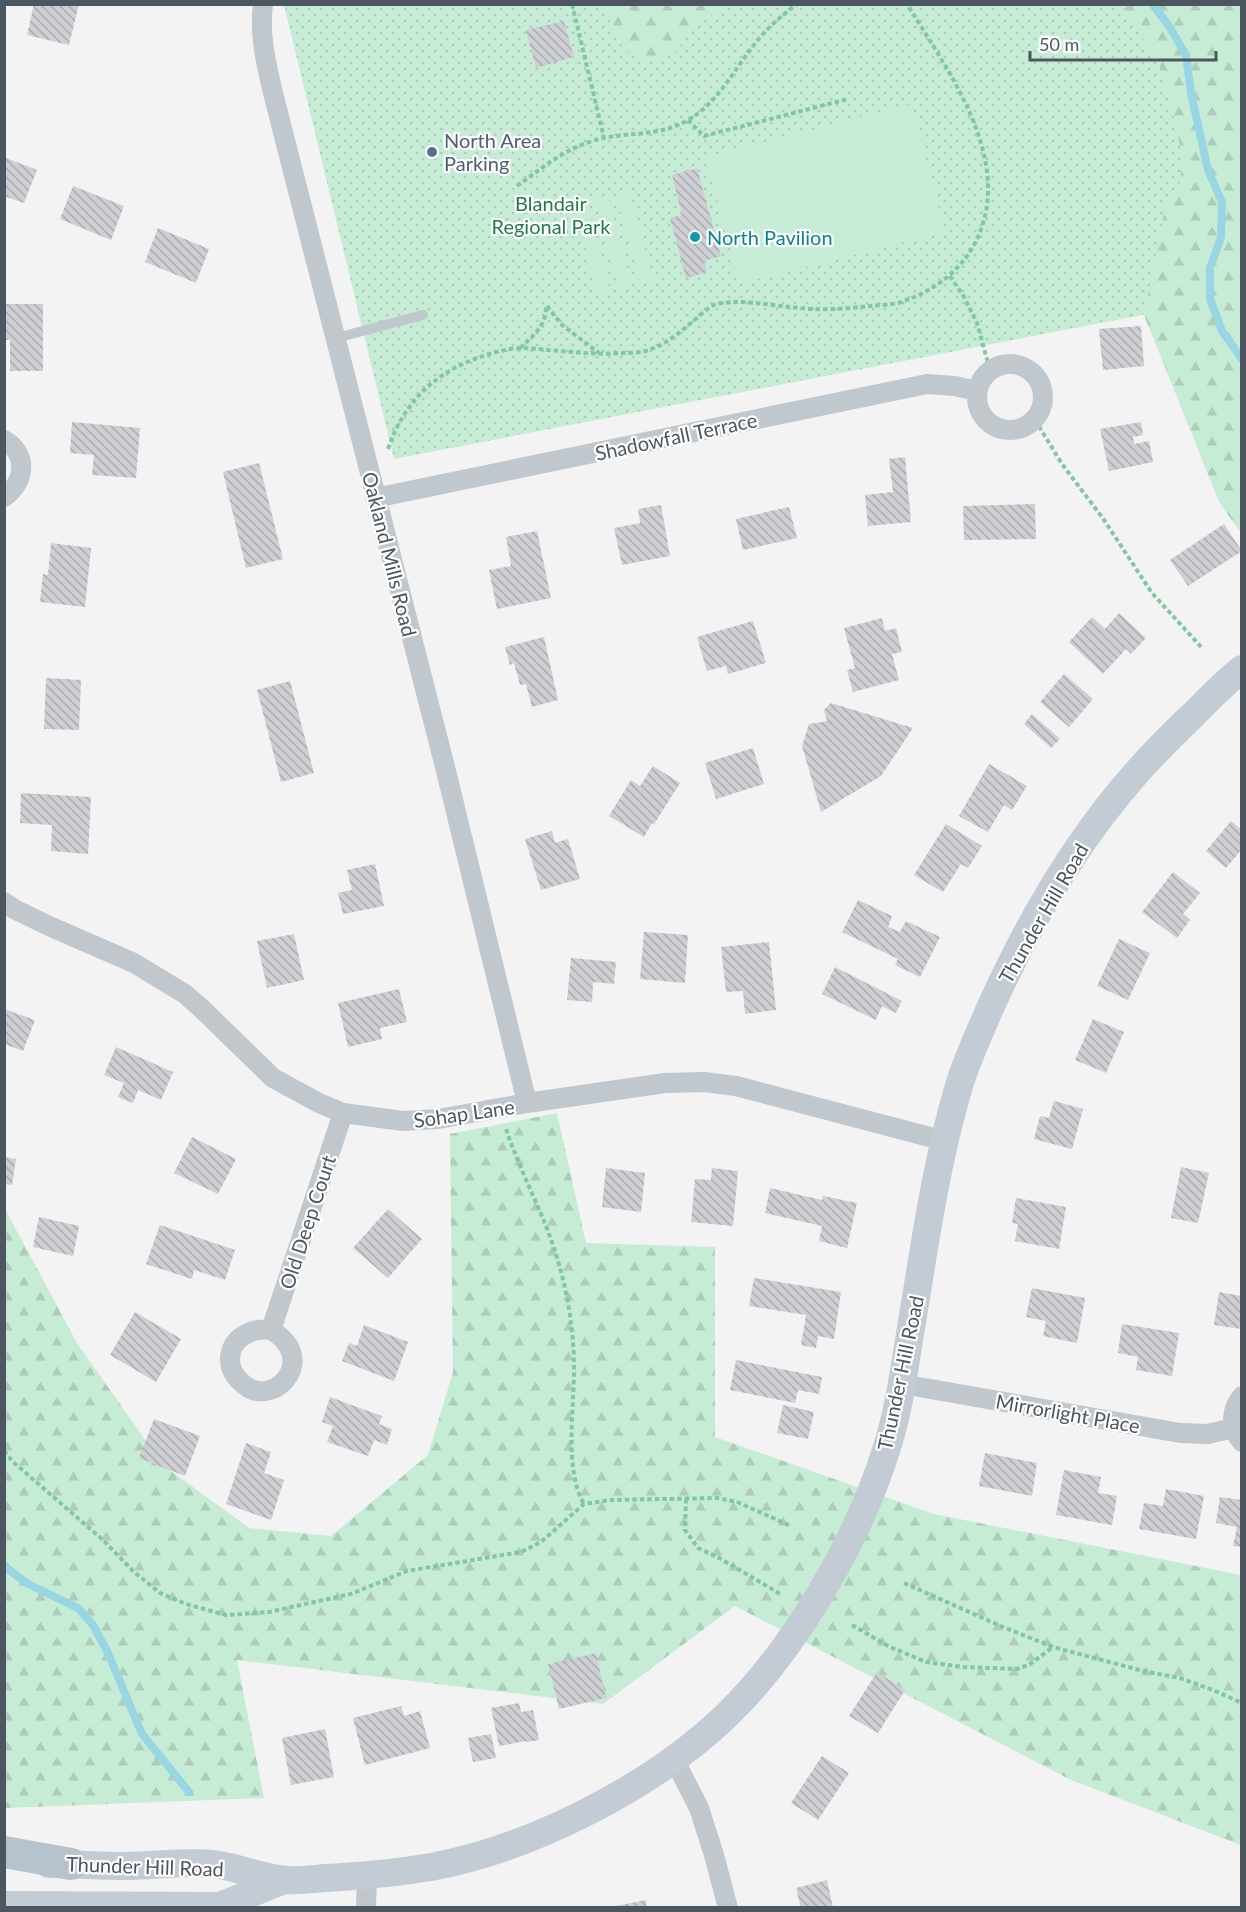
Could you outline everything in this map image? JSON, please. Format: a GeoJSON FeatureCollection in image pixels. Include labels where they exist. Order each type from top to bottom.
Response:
{"type":"FeatureCollection","features":[{"type":"Feature","properties":{"kind":"main road"},"geometry":{"type":"LineString","coordinates":[[4,1852],[71,1864]]}},
{"type":"Feature","properties":{"kind":"street","name":"Oakland Mills Road"},"geometry":{"type":"LineString","coordinates":[[263,4],[261,21],[263,50],[443,760],[527,1103]]}},
{"type":"Feature","properties":{"kind":"street"},"geometry":{"type":"LineString","coordinates":[[1014,363],[1026,367],[1042,386],[1044,398],[1042,410],[1025,428],[1013,431],[1001,429],[990,424],[982,414],[977,403],[977,391],[982,379],[990,370],[1001,364],[1014,363]]}},
{"type":"Feature","properties":{"kind":"street","name":"Shadowfall Terrace"},"geometry":{"type":"LineString","coordinates":[[375,498],[927,384],[955,386],[977,391]]}},
{"type":"Feature","properties":{"kind":"street"},"geometry":{"type":"LineString","coordinates":[[4,440],[18,452],[22,468],[20,481],[13,491],[4,496]]}},
{"type":"Feature","properties":{"kind":"street","name":"Thunder Hill Road"},"geometry":{"type":"LineString","coordinates":[[4,1863],[124,1866],[212,1864],[284,1880],[367,1876],[433,1867],[492,1852],[556,1827],[615,1798],[674,1759],[735,1706],[793,1635],[839,1561],[862,1513],[888,1445],[902,1384],[927,1230],[945,1141],[960,1082],[1004,978],[1064,870],[1100,819],[1137,772],[1189,718],[1242,669]]}},
{"type":"Feature","properties":{"kind":"street","name":"Sohap Lane"},"geometry":{"type":"LineString","coordinates":[[4,902],[49,926],[134,963],[185,994],[273,1078],[343,1113],[403,1121],[438,1119],[527,1103],[665,1083],[704,1082],[736,1086],[945,1141]]}},
{"type":"Feature","properties":{"kind":"street","name":"Old Deep Court"},"geometry":{"type":"LineString","coordinates":[[271,1330],[343,1113]]}},
{"type":"Feature","properties":{"kind":"street","name":"Mirrorlight Place"},"geometry":{"type":"LineString","coordinates":[[902,1384],[1180,1433],[1208,1434],[1237,1435],[1232,1417],[1236,1404],[1242,1396]]}},
{"type":"Feature","properties":{"kind":"street"},"geometry":{"type":"LineString","coordinates":[[674,1759],[699,1808],[728,1908]]}},
{"type":"Feature","properties":{"kind":"street"},"geometry":{"type":"LineString","coordinates":[[366,1908],[367,1876]]}},
{"type":"Feature","properties":{"kind":"street","name":"Thunder Hill Road"},"geometry":{"type":"LineString","coordinates":[[4,1905],[220,1906],[284,1880]]}},
{"type":"Feature","properties":{"kind":"lane"},"geometry":{"type":"LineString","coordinates":[[336,338],[423,315]]}},
{"type":"Feature","properties":{"kind":"path"},"geometry":{"type":"LineString","coordinates":[[572,4],[604,138]]}},
{"type":"Feature","properties":{"kind":"path"},"geometry":{"type":"LineString","coordinates":[[517,186],[572,147],[604,138],[668,130],[688,120],[706,107],[774,22],[797,4]]}},
{"type":"Feature","properties":{"kind":"path"},"geometry":{"type":"LineString","coordinates":[[375,498],[386,470],[388,449],[395,428],[424,390],[458,364],[481,356],[520,348],[601,354],[650,350],[671,339],[716,304],[734,302],[814,309],[854,308],[897,303],[925,292],[950,276],[967,257],[979,235],[986,211],[988,186],[984,158],[975,126],[958,87],[907,4]]}},
{"type":"Feature","properties":{"kind":"path"},"geometry":{"type":"LineString","coordinates":[[688,120],[704,136],[848,99]]}},
{"type":"Feature","properties":{"kind":"path"},"geometry":{"type":"LineString","coordinates":[[950,276],[977,323],[990,370]]}},
{"type":"Feature","properties":{"kind":"path"},"geometry":{"type":"LineString","coordinates":[[520,348],[542,326],[547,306],[562,325],[601,354]]}},
{"type":"Feature","properties":{"kind":"path"},"geometry":{"type":"LineString","coordinates":[[1035,420],[1062,465],[1102,517],[1152,593],[1203,649]]}},
{"type":"Feature","properties":{"kind":"path"},"geometry":{"type":"LineString","coordinates":[[499,1108],[547,1229],[568,1295],[573,1328],[574,1359],[573,1467],[577,1493],[584,1504]]}},
{"type":"Feature","properties":{"kind":"path"},"geometry":{"type":"LineString","coordinates":[[4,1451],[12,1461],[160,1593],[186,1604],[226,1615],[269,1612],[351,1594],[407,1571],[521,1552],[541,1542],[584,1504],[646,1498],[717,1498],[737,1502],[790,1526]]}},
{"type":"Feature","properties":{"kind":"path"},"geometry":{"type":"LineString","coordinates":[[686,1499],[685,1530],[698,1548],[722,1559],[782,1595]]}},
{"type":"Feature","properties":{"kind":"path"},"geometry":{"type":"LineString","coordinates":[[904,1583],[1003,1628],[1053,1647],[1143,1671],[1180,1678],[1242,1703]]}},
{"type":"Feature","properties":{"kind":"path"},"geometry":{"type":"LineString","coordinates":[[852,1625],[888,1646],[926,1662],[963,1667],[1017,1669],[1029,1665],[1053,1647]]}},
{"type":"Feature","properties":{"kind":"green space"},"geometry":{"type":"Polygon","coordinates":[[[605,4],[725,5],[692,30],[677,50],[661,59],[643,60],[625,50],[611,26],[605,4]]]}},
{"type":"Feature","properties":{"kind":"green space","name":"Blandair Regional Park"},"geometry":{"type":"Polygon","coordinates":[[[284,5],[1241,5],[1241,296],[394,459],[284,5]]]}},
{"type":"Feature","properties":{"kind":"green space"},"geometry":{"type":"Polygon","coordinates":[[[1123,5],[1241,5],[1241,533],[1219,502],[1144,315],[1166,203],[1179,185],[1183,159],[1160,68],[1123,5]]]}},
{"type":"Feature","properties":{"kind":"green space"},"geometry":{"type":"Polygon","coordinates":[[[912,104],[945,232],[739,284],[706,157],[912,104]]]}},
{"type":"Feature","properties":{"kind":"green space"},"geometry":{"type":"Polygon","coordinates":[[[629,190],[654,282],[640,285],[616,193],[629,190]]]}},
{"type":"Feature","properties":{"kind":"green space"},"geometry":{"type":"Polygon","coordinates":[[[608,195],[632,287],[619,291],[595,198],[608,195]]]}},
{"type":"Feature","properties":{"kind":"green space"},"geometry":{"type":"Polygon","coordinates":[[[587,201],[611,293],[598,296],[574,204],[587,201]]]}},
{"type":"Feature","properties":{"kind":"green space"},"geometry":{"type":"Polygon","coordinates":[[[557,1113],[586,1243],[715,1247],[715,1437],[934,1514],[1241,1575],[1241,1845],[1071,1780],[735,1606],[603,1704],[237,1660],[264,1798],[5,1808],[4,1207],[77,1343],[163,1465],[249,1528],[331,1536],[428,1455],[453,1372],[450,1134],[557,1113]]]}},
{"type":"Feature","properties":{"kind":"building"},"geometry":{"type":"Polygon","coordinates":[[[34,4],[79,4],[69,45],[27,35],[34,4]]]}},
{"type":"Feature","properties":{"kind":"building"},"geometry":{"type":"Polygon","coordinates":[[[564,21],[574,57],[536,68],[526,30],[564,21]]]}},
{"type":"Feature","properties":{"kind":"building"},"geometry":{"type":"Polygon","coordinates":[[[4,157],[37,170],[24,203],[4,196],[4,157]]]}},
{"type":"Feature","properties":{"kind":"building","name":"North Pavilion"},"geometry":{"type":"Polygon","coordinates":[[[697,168],[721,256],[704,261],[707,272],[686,278],[670,218],[682,215],[672,175],[697,168]]]}},
{"type":"Feature","properties":{"kind":"building"},"geometry":{"type":"Polygon","coordinates":[[[73,186],[124,206],[111,240],[60,219],[73,186]]]}},
{"type":"Feature","properties":{"kind":"building"},"geometry":{"type":"Polygon","coordinates":[[[158,228],[209,249],[196,283],[145,262],[158,228]]]}},
{"type":"Feature","properties":{"kind":"building"},"geometry":{"type":"Polygon","coordinates":[[[4,304],[43,304],[43,371],[10,371],[10,340],[4,340],[4,304]]]}},
{"type":"Feature","properties":{"kind":"building"},"geometry":{"type":"Polygon","coordinates":[[[1141,326],[1144,366],[1103,370],[1099,329],[1141,326]]]}},
{"type":"Feature","properties":{"kind":"building"},"geometry":{"type":"Polygon","coordinates":[[[72,422],[140,428],[136,478],[92,475],[94,455],[70,453],[72,422]]]}},
{"type":"Feature","properties":{"kind":"building"},"geometry":{"type":"Polygon","coordinates":[[[1141,422],[1143,435],[1133,437],[1134,444],[1149,441],[1153,462],[1109,471],[1100,429],[1141,422]]]}},
{"type":"Feature","properties":{"kind":"building"},"geometry":{"type":"Polygon","coordinates":[[[905,457],[911,522],[868,526],[865,495],[893,492],[889,459],[905,457]]]}},
{"type":"Feature","properties":{"kind":"building"},"geometry":{"type":"Polygon","coordinates":[[[259,463],[283,559],[246,568],[223,472],[259,463]]]}},
{"type":"Feature","properties":{"kind":"building"},"geometry":{"type":"Polygon","coordinates":[[[1035,504],[1036,539],[964,540],[963,506],[1035,504]]]}},
{"type":"Feature","properties":{"kind":"building"},"geometry":{"type":"Polygon","coordinates":[[[661,505],[670,556],[622,565],[614,528],[640,523],[638,509],[661,505]]]}},
{"type":"Feature","properties":{"kind":"building"},"geometry":{"type":"Polygon","coordinates":[[[789,507],[797,538],[743,550],[736,519],[789,507]]]}},
{"type":"Feature","properties":{"kind":"building"},"geometry":{"type":"Polygon","coordinates":[[[1224,524],[1242,551],[1188,586],[1170,560],[1224,524]]]}},
{"type":"Feature","properties":{"kind":"building"},"geometry":{"type":"Polygon","coordinates":[[[537,531],[551,598],[497,609],[489,570],[511,566],[506,537],[537,531]]]}},
{"type":"Feature","properties":{"kind":"building"},"geometry":{"type":"Polygon","coordinates":[[[51,543],[91,548],[85,607],[40,602],[43,574],[48,575],[51,543]]]}},
{"type":"Feature","properties":{"kind":"building"},"geometry":{"type":"Polygon","coordinates":[[[1119,613],[1146,638],[1131,654],[1126,649],[1103,674],[1069,642],[1092,617],[1105,629],[1119,613]]]}},
{"type":"Feature","properties":{"kind":"building"},"geometry":{"type":"Polygon","coordinates":[[[882,618],[885,631],[896,628],[902,652],[892,654],[899,680],[853,692],[847,670],[855,668],[844,628],[882,618]]]}},
{"type":"Feature","properties":{"kind":"building"},"geometry":{"type":"Polygon","coordinates":[[[753,621],[766,663],[728,674],[726,666],[707,671],[697,637],[753,621]]]}},
{"type":"Feature","properties":{"kind":"building"},"geometry":{"type":"Polygon","coordinates":[[[544,637],[558,700],[532,707],[526,684],[520,685],[514,663],[510,665],[505,647],[544,637]]]}},
{"type":"Feature","properties":{"kind":"building"},"geometry":{"type":"Polygon","coordinates":[[[1064,674],[1093,699],[1069,727],[1040,702],[1064,674]]]}},
{"type":"Feature","properties":{"kind":"building"},"geometry":{"type":"Polygon","coordinates":[[[46,678],[81,680],[79,730],[44,729],[46,678]]]}},
{"type":"Feature","properties":{"kind":"building"},"geometry":{"type":"Polygon","coordinates":[[[290,681],[314,773],[281,782],[257,690],[290,681]]]}},
{"type":"Feature","properties":{"kind":"building"},"geometry":{"type":"Polygon","coordinates":[[[831,703],[913,728],[881,776],[821,812],[802,746],[809,724],[827,721],[824,710],[831,703]]]}},
{"type":"Feature","properties":{"kind":"building"},"geometry":{"type":"Polygon","coordinates":[[[1032,714],[1060,739],[1051,748],[1024,724],[1032,714]]]}},
{"type":"Feature","properties":{"kind":"building"},"geometry":{"type":"Polygon","coordinates":[[[753,748],[764,784],[716,799],[705,763],[753,748]]]}},
{"type":"Feature","properties":{"kind":"building"},"geometry":{"type":"Polygon","coordinates":[[[989,764],[1027,786],[1012,810],[1004,805],[988,832],[959,816],[989,764]]]}},
{"type":"Feature","properties":{"kind":"building"},"geometry":{"type":"Polygon","coordinates":[[[653,766],[680,783],[644,837],[609,816],[631,780],[640,786],[653,766]]]}},
{"type":"Feature","properties":{"kind":"building"},"geometry":{"type":"Polygon","coordinates":[[[21,793],[91,797],[88,854],[51,851],[52,825],[20,823],[21,793]]]}},
{"type":"Feature","properties":{"kind":"building"},"geometry":{"type":"Polygon","coordinates":[[[1231,821],[1242,830],[1242,849],[1226,868],[1206,851],[1231,821]]]}},
{"type":"Feature","properties":{"kind":"building"},"geometry":{"type":"Polygon","coordinates":[[[946,824],[982,846],[968,868],[961,864],[943,892],[914,875],[946,824]]]}},
{"type":"Feature","properties":{"kind":"building"},"geometry":{"type":"Polygon","coordinates":[[[552,831],[555,843],[568,839],[580,879],[541,890],[525,839],[552,831]]]}},
{"type":"Feature","properties":{"kind":"building"},"geometry":{"type":"Polygon","coordinates":[[[375,864],[384,906],[343,914],[338,893],[352,890],[347,870],[375,864]]]}},
{"type":"Feature","properties":{"kind":"building"},"geometry":{"type":"Polygon","coordinates":[[[1173,872],[1200,893],[1183,914],[1190,920],[1177,938],[1142,912],[1173,872]]]}},
{"type":"Feature","properties":{"kind":"building"},"geometry":{"type":"Polygon","coordinates":[[[858,900],[892,916],[888,927],[900,932],[906,921],[940,937],[920,977],[895,965],[898,959],[842,932],[858,900]]]}},
{"type":"Feature","properties":{"kind":"building"},"geometry":{"type":"Polygon","coordinates":[[[644,932],[688,935],[685,983],[640,979],[644,932]]]}},
{"type":"Feature","properties":{"kind":"building"},"geometry":{"type":"Polygon","coordinates":[[[294,934],[304,980],[267,988],[257,941],[294,934]]]}},
{"type":"Feature","properties":{"kind":"building"},"geometry":{"type":"Polygon","coordinates":[[[1119,939],[1150,953],[1128,1000],[1097,986],[1119,939]]]}},
{"type":"Feature","properties":{"kind":"building"},"geometry":{"type":"Polygon","coordinates":[[[769,942],[776,1010],[745,1014],[743,991],[726,992],[721,947],[769,942]]]}},
{"type":"Feature","properties":{"kind":"building"},"geometry":{"type":"Polygon","coordinates":[[[571,958],[616,962],[614,984],[593,982],[592,1002],[567,1000],[571,958]]]}},
{"type":"Feature","properties":{"kind":"building"},"geometry":{"type":"Polygon","coordinates":[[[835,967],[902,1001],[896,1013],[882,1006],[876,1020],[822,994],[835,967]]]}},
{"type":"Feature","properties":{"kind":"building"},"geometry":{"type":"Polygon","coordinates":[[[399,989],[407,1022],[380,1028],[382,1039],[348,1047],[338,1003],[399,989]]]}},
{"type":"Feature","properties":{"kind":"building"},"geometry":{"type":"Polygon","coordinates":[[[4,1009],[35,1020],[23,1051],[4,1044],[4,1009]]]}},
{"type":"Feature","properties":{"kind":"building"},"geometry":{"type":"Polygon","coordinates":[[[1093,1019],[1124,1032],[1106,1073],[1075,1060],[1093,1019]]]}},
{"type":"Feature","properties":{"kind":"building"},"geometry":{"type":"Polygon","coordinates":[[[116,1047],[173,1072],[161,1100],[138,1090],[133,1103],[118,1097],[124,1083],[104,1075],[116,1047]]]}},
{"type":"Feature","properties":{"kind":"building"},"geometry":{"type":"Polygon","coordinates":[[[1054,1101],[1083,1109],[1072,1149],[1034,1139],[1040,1116],[1049,1118],[1054,1101]]]}},
{"type":"Feature","properties":{"kind":"building"},"geometry":{"type":"Polygon","coordinates":[[[192,1137],[236,1159],[218,1194],[174,1173],[192,1137]]]}},
{"type":"Feature","properties":{"kind":"building"},"geometry":{"type":"Polygon","coordinates":[[[4,1157],[16,1159],[12,1185],[4,1184],[4,1157]]]}},
{"type":"Feature","properties":{"kind":"building"},"geometry":{"type":"Polygon","coordinates":[[[1181,1167],[1209,1173],[1198,1223],[1171,1218],[1181,1167]]]}},
{"type":"Feature","properties":{"kind":"building"},"geometry":{"type":"Polygon","coordinates":[[[606,1168],[645,1173],[641,1212],[602,1207],[606,1168]]]}},
{"type":"Feature","properties":{"kind":"building"},"geometry":{"type":"Polygon","coordinates":[[[712,1168],[738,1171],[733,1226],[691,1222],[695,1179],[711,1180],[712,1168]]]}},
{"type":"Feature","properties":{"kind":"building"},"geometry":{"type":"Polygon","coordinates":[[[770,1188],[822,1200],[823,1196],[857,1203],[847,1248],[819,1241],[822,1226],[765,1213],[770,1188]]]}},
{"type":"Feature","properties":{"kind":"building"},"geometry":{"type":"Polygon","coordinates":[[[1016,1198],[1066,1207],[1059,1249],[1015,1241],[1018,1224],[1012,1223],[1016,1198]]]}},
{"type":"Feature","properties":{"kind":"building"},"geometry":{"type":"Polygon","coordinates":[[[388,1209],[422,1239],[388,1278],[353,1248],[388,1209]]]}},
{"type":"Feature","properties":{"kind":"building"},"geometry":{"type":"Polygon","coordinates":[[[39,1217],[79,1226],[73,1256],[33,1247],[39,1217]]]}},
{"type":"Feature","properties":{"kind":"building"},"geometry":{"type":"Polygon","coordinates":[[[160,1225],[235,1250],[225,1280],[194,1270],[192,1279],[146,1264],[160,1225]]]}},
{"type":"Feature","properties":{"kind":"building"},"geometry":{"type":"Polygon","coordinates":[[[754,1278],[841,1292],[834,1339],[818,1336],[816,1348],[801,1345],[806,1315],[749,1306],[754,1278]]]}},
{"type":"Feature","properties":{"kind":"building"},"geometry":{"type":"Polygon","coordinates":[[[1032,1288],[1085,1298],[1077,1343],[1043,1336],[1046,1321],[1026,1317],[1032,1288]]]}},
{"type":"Feature","properties":{"kind":"building"},"geometry":{"type":"Polygon","coordinates":[[[1219,1292],[1242,1296],[1242,1329],[1214,1325],[1219,1292]]]}},
{"type":"Feature","properties":{"kind":"building"},"geometry":{"type":"Polygon","coordinates":[[[135,1312],[181,1339],[156,1382],[110,1355],[135,1312]]]}},
{"type":"Feature","properties":{"kind":"building"},"geometry":{"type":"Polygon","coordinates":[[[1122,1324],[1179,1333],[1172,1376],[1136,1370],[1138,1357],[1118,1353],[1122,1324]]]}},
{"type":"Feature","properties":{"kind":"building"},"geometry":{"type":"Polygon","coordinates":[[[364,1325],[408,1342],[394,1381],[342,1361],[349,1343],[357,1346],[364,1325]]]}},
{"type":"Feature","properties":{"kind":"building"},"geometry":{"type":"Polygon","coordinates":[[[736,1360],[822,1377],[819,1394],[798,1390],[795,1403],[730,1390],[736,1360]]]}},
{"type":"Feature","properties":{"kind":"building"},"geometry":{"type":"Polygon","coordinates":[[[330,1397],[382,1416],[379,1424],[392,1429],[387,1445],[374,1440],[368,1456],[327,1442],[333,1426],[322,1422],[330,1397]]]}},
{"type":"Feature","properties":{"kind":"building"},"geometry":{"type":"Polygon","coordinates":[[[783,1405],[814,1412],[808,1439],[777,1433],[783,1405]]]}},
{"type":"Feature","properties":{"kind":"building"},"geometry":{"type":"Polygon","coordinates":[[[154,1419],[200,1436],[185,1476],[139,1458],[154,1419]]]}},
{"type":"Feature","properties":{"kind":"building"},"geometry":{"type":"Polygon","coordinates":[[[246,1443],[271,1452],[264,1473],[284,1480],[271,1520],[226,1504],[246,1443]]]}},
{"type":"Feature","properties":{"kind":"building"},"geometry":{"type":"Polygon","coordinates":[[[985,1453],[1037,1463],[1032,1496],[979,1486],[985,1453]]]}},
{"type":"Feature","properties":{"kind":"building"},"geometry":{"type":"Polygon","coordinates":[[[1064,1470],[1101,1477],[1098,1493],[1117,1496],[1112,1525],[1056,1515],[1064,1470]]]}},
{"type":"Feature","properties":{"kind":"building"},"geometry":{"type":"Polygon","coordinates":[[[1166,1489],[1204,1496],[1196,1539],[1139,1529],[1144,1503],[1163,1506],[1166,1489]]]}},
{"type":"Feature","properties":{"kind":"building"},"geometry":{"type":"Polygon","coordinates":[[[1220,1497],[1242,1500],[1242,1547],[1233,1546],[1237,1527],[1216,1523],[1220,1497]]]}},
{"type":"Feature","properties":{"kind":"building"},"geometry":{"type":"Polygon","coordinates":[[[596,1653],[606,1698],[559,1709],[548,1664],[596,1653]]]}},
{"type":"Feature","properties":{"kind":"building"},"geometry":{"type":"Polygon","coordinates":[[[877,1672],[905,1690],[878,1733],[849,1716],[877,1672]]]}},
{"type":"Feature","properties":{"kind":"building"},"geometry":{"type":"Polygon","coordinates":[[[519,1703],[521,1712],[533,1710],[539,1740],[499,1746],[491,1708],[519,1703]]]}},
{"type":"Feature","properties":{"kind":"building"},"geometry":{"type":"Polygon","coordinates":[[[401,1706],[404,1716],[420,1711],[430,1748],[365,1765],[353,1718],[401,1706]]]}},
{"type":"Feature","properties":{"kind":"building"},"geometry":{"type":"Polygon","coordinates":[[[325,1729],[334,1777],[291,1785],[282,1738],[325,1729]]]}},
{"type":"Feature","properties":{"kind":"building"},"geometry":{"type":"Polygon","coordinates":[[[491,1734],[496,1758],[473,1762],[468,1738],[491,1734]]]}},
{"type":"Feature","properties":{"kind":"building"},"geometry":{"type":"Polygon","coordinates":[[[822,1756],[849,1773],[818,1820],[791,1803],[822,1756]]]}},
{"type":"Feature","properties":{"kind":"building"},"geometry":{"type":"Polygon","coordinates":[[[827,1880],[833,1908],[801,1908],[796,1888],[827,1880]]]}},
{"type":"Feature","properties":{"kind":"building"},"geometry":{"type":"Polygon","coordinates":[[[646,1900],[647,1908],[616,1908],[616,1906],[646,1900]]]}},
{"type":"Feature","properties":{"kind":"waterway"},"geometry":{"type":"LineString","coordinates":[[1152,4],[1169,26],[1186,55],[1191,93],[1208,170],[1222,202],[1221,237],[1210,268],[1210,299],[1222,331],[1242,359]]}},
{"type":"Feature","properties":{"kind":"waterway"},"geometry":{"type":"LineString","coordinates":[[4,1566],[28,1584],[78,1608],[93,1625],[108,1653],[142,1734],[189,1792]]}},
{"type":"Feature","properties":{"kind":"place","name":"North Area Parking"},"geometry":{"type":"Point","coordinates":[432,152]}},
{"type":"Feature","properties":{"kind":"place","name":"North Pavilion"},"geometry":{"type":"Point","coordinates":[695,237]}}]}
